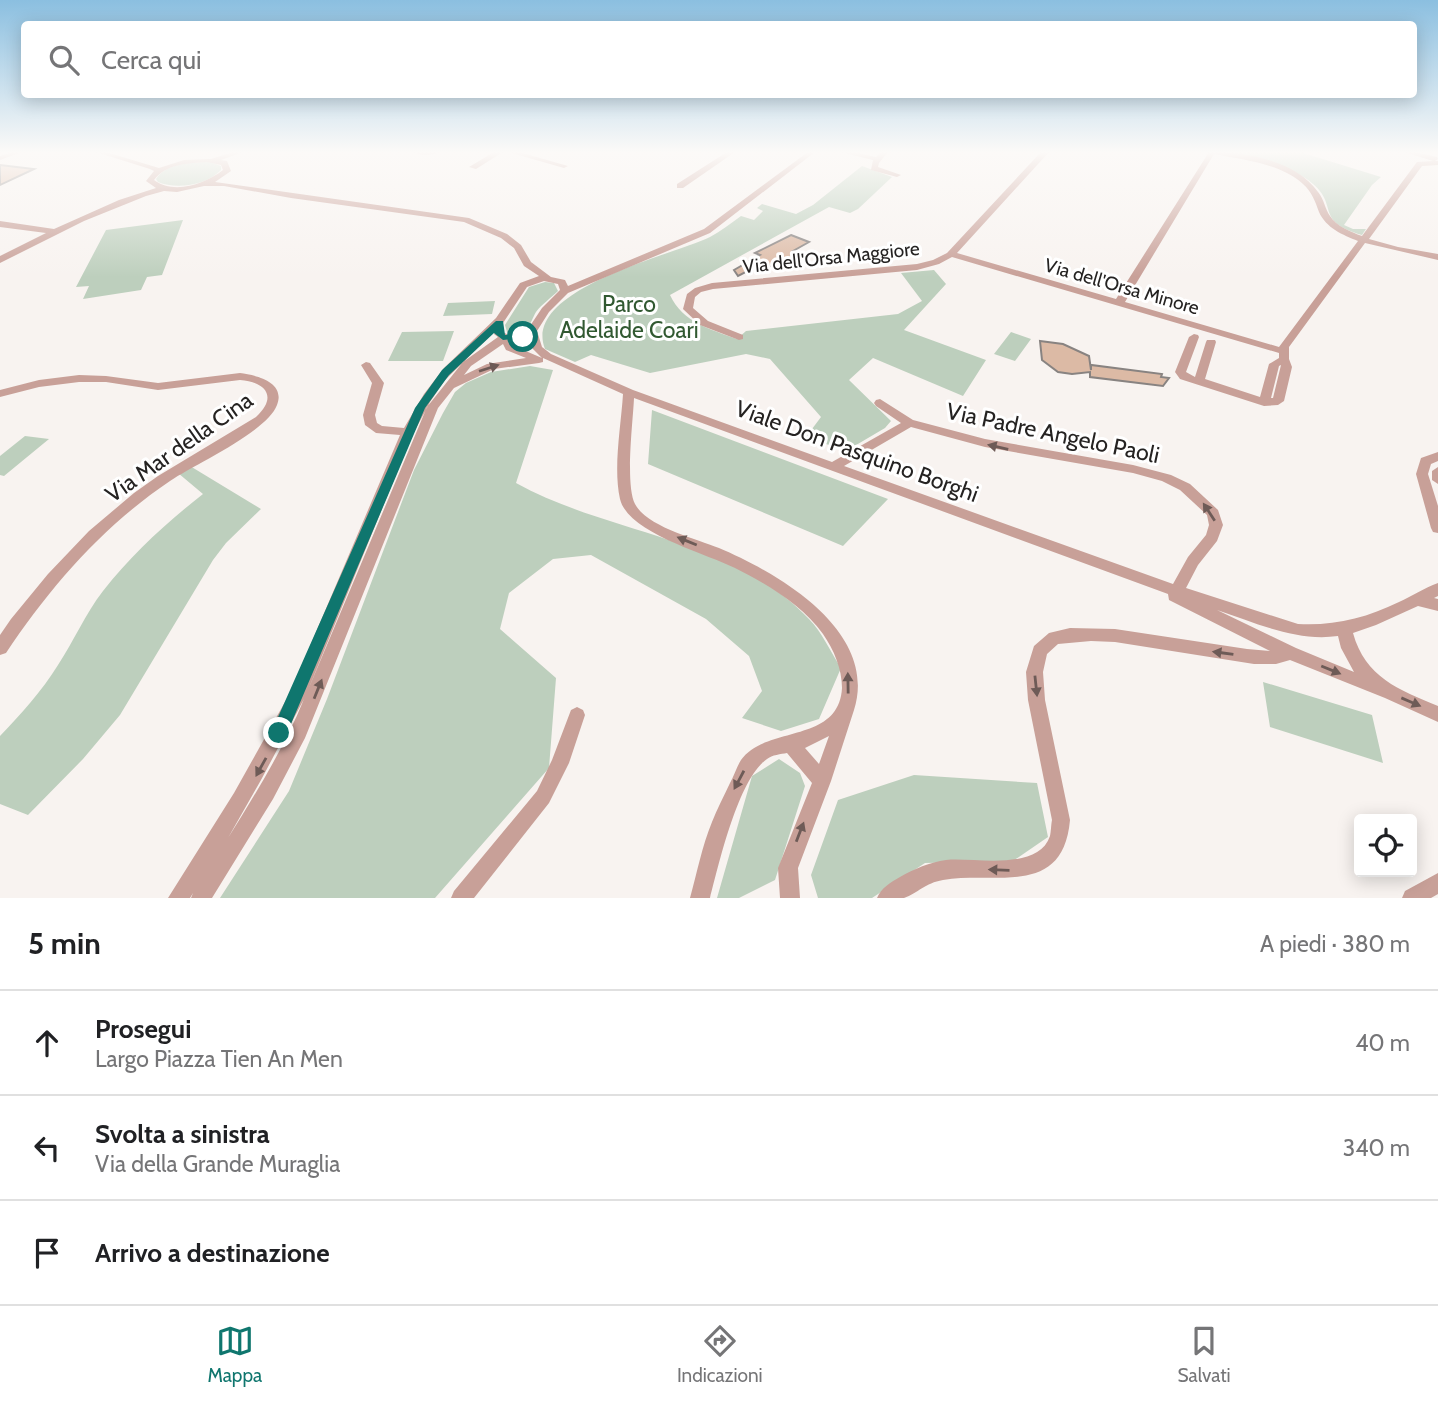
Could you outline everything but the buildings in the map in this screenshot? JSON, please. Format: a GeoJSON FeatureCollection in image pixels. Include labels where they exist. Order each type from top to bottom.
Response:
{"type":"FeatureCollection","features":[{"type":"Feature","properties":{"kind":"street"},"geometry":{"type":"LineString","coordinates":[[131,199],[138,194]]}},
{"type":"Feature","properties":{"kind":"street"},"geometry":{"type":"LineString","coordinates":[[0,260],[55,232],[147,194]]}},
{"type":"Feature","properties":{"kind":"street"},"geometry":{"type":"LineString","coordinates":[[281,194],[461,218],[484,225],[518,247],[527,264],[565,285],[565,291]]}},
{"type":"Feature","properties":{"kind":"street"},"geometry":{"type":"LineString","coordinates":[[523,285],[582,275],[689,233],[715,219],[748,194]]}},
{"type":"Feature","properties":{"kind":"street"},"geometry":{"type":"LineString","coordinates":[[503,333],[518,338],[533,332],[545,310],[565,291],[707,232],[757,194]]}},
{"type":"Feature","properties":{"kind":"street","name":"Via dell'Orsa Maggiore"},"geometry":{"type":"LineString","coordinates":[[739,337],[697,318],[688,309],[690,296],[697,290],[712,286],[938,262],[951,254],[1006,194]]}},
{"type":"Feature","properties":{"kind":"street"},"geometry":{"type":"LineString","coordinates":[[1119,303],[1188,194]]}},
{"type":"Feature","properties":{"kind":"street"},"geometry":{"type":"LineString","coordinates":[[1316,194],[1323,214],[1330,223],[1365,239],[1438,257]]}},
{"type":"Feature","properties":{"kind":"street"},"geometry":{"type":"LineString","coordinates":[[1194,337],[1180,372],[1184,377],[1264,402],[1274,364],[1283,355],[1284,347],[1398,194]]}},
{"type":"Feature","properties":{"kind":"street"},"geometry":{"type":"LineString","coordinates":[[0,224],[55,232]]}},
{"type":"Feature","properties":{"kind":"street","name":"Via dell'Orsa Minore"},"geometry":{"type":"LineString","coordinates":[[951,254],[1283,355]]}},
{"type":"Feature","properties":{"kind":"street"},"geometry":{"type":"LineString","coordinates":[[201,898],[267,793],[299,732],[416,444],[444,391],[474,357],[503,333],[523,285],[527,264]]}},
{"type":"Feature","properties":{"kind":"street","name":"Viale Don Pasquino Borghi"},"geometry":{"type":"LineString","coordinates":[[533,332],[538,349],[562,365]]}},
{"type":"Feature","properties":{"kind":"street"},"geometry":{"type":"LineString","coordinates":[[178,898],[241,803],[277,737],[420,408],[442,376],[503,333]]}},
{"type":"Feature","properties":{"kind":"street","name":"Viale Don Pasquino Borghi"},"geometry":{"type":"LineString","coordinates":[[503,333],[510,348],[539,360],[562,365],[1231,615],[1298,630],[1344,630]]}},
{"type":"Feature","properties":{"kind":"street"},"geometry":{"type":"LineString","coordinates":[[1199,381],[1211,342]]}},
{"type":"Feature","properties":{"kind":"street"},"geometry":{"type":"LineString","coordinates":[[444,391],[465,377],[491,366],[539,360]]}},
{"type":"Feature","properties":{"kind":"street"},"geometry":{"type":"LineString","coordinates":[[366,365],[378,383],[369,415],[371,425],[380,430],[408,432]]}},
{"type":"Feature","properties":{"kind":"street","name":"Via Mar della Cina"},"geometry":{"type":"LineString","coordinates":[[0,394],[40,383],[70,379],[99,379],[163,386],[242,376],[264,383],[270,388],[273,398],[270,409],[260,420],[160,481],[95,535],[43,589],[0,648]]}},
{"type":"Feature","properties":{"kind":"street"},"geometry":{"type":"LineString","coordinates":[[629,392],[625,490],[630,508],[656,527],[757,571],[813,614],[836,642],[847,666],[849,689],[844,715],[788,868],[790,898]]}},
{"type":"Feature","properties":{"kind":"street"},"geometry":{"type":"LineString","coordinates":[[832,467],[909,422],[880,403]]}},
{"type":"Feature","properties":{"kind":"street","name":"Via Padre Angelo Paoli"},"geometry":{"type":"LineString","coordinates":[[909,422],[1005,448],[1138,470],[1182,485],[1208,507],[1216,525],[1215,533],[1193,561],[1177,590]]}},
{"type":"Feature","properties":{"kind":"street"},"geometry":{"type":"LineString","coordinates":[[1438,456],[1425,461],[1422,471],[1438,525]]}},
{"type":"Feature","properties":{"kind":"street"},"geometry":{"type":"LineString","coordinates":[[1438,471],[1438,480]]}},
{"type":"Feature","properties":{"kind":"street","name":"Viale Don Pasquino Borghi"},"geometry":{"type":"LineString","coordinates":[[1136,578],[1177,590],[1231,615],[1290,653],[1384,691]]}},
{"type":"Feature","properties":{"kind":"street"},"geometry":{"type":"LineString","coordinates":[[1438,589],[1344,630],[1354,658],[1384,691],[1438,714]]}},
{"type":"Feature","properties":{"kind":"street"},"geometry":{"type":"LineString","coordinates":[[1416,600],[1438,605]]}},
{"type":"Feature","properties":{"kind":"street"},"geometry":{"type":"LineString","coordinates":[[887,898],[912,881],[944,870],[1002,871],[1023,868],[1041,859],[1057,843],[1061,829],[1060,813],[1049,768],[1035,675],[1037,654],[1048,640],[1066,635],[1093,634],[1255,657],[1277,657],[1290,653]]}},
{"type":"Feature","properties":{"kind":"street"},"geometry":{"type":"LineString","coordinates":[[461,898],[543,797],[560,764],[577,715]]}},
{"type":"Feature","properties":{"kind":"street"},"geometry":{"type":"LineString","coordinates":[[700,898],[720,824],[744,770],[763,751],[792,745],[826,729],[844,715]]}},
{"type":"Feature","properties":{"kind":"street"},"geometry":{"type":"LineString","coordinates":[[792,745],[822,781]]}},
{"type":"Feature","properties":{"kind":"street"},"geometry":{"type":"LineString","coordinates":[[1419,897],[1438,883]]}},
{"type":"Feature","properties":{"kind":"green space","name":"Parco Adelaide Coari"},"geometry":{"type":"Polygon","coordinates":[[[827,194],[874,194],[850,213],[829,207],[670,295],[676,305],[698,324],[737,339],[746,331],[898,314],[922,301],[901,273],[934,270],[946,284],[904,330],[986,360],[963,396],[873,358],[849,380],[891,421],[885,428],[846,451],[806,437],[821,417],[770,359],[746,354],[650,373],[591,355],[575,362],[545,349],[544,328],[555,309],[577,292],[605,277],[710,237],[741,216],[754,220],[763,211],[757,208],[762,204],[796,214],[827,194]]]}},
{"type":"Feature","properties":{"kind":"green space"},"geometry":{"type":"Polygon","coordinates":[[[1322,194],[1366,194],[1344,225],[1353,229],[1366,229],[1362,235],[1347,230],[1332,219],[1322,194]]]}},
{"type":"Feature","properties":{"kind":"green space"},"geometry":{"type":"Polygon","coordinates":[[[183,220],[162,275],[147,277],[141,290],[83,299],[89,286],[76,287],[106,230],[183,220]]]}},
{"type":"Feature","properties":{"kind":"green space"},"geometry":{"type":"Polygon","coordinates":[[[545,282],[554,283],[558,291],[538,309],[526,330],[519,334],[507,332],[505,325],[529,287],[545,282]]]}},
{"type":"Feature","properties":{"kind":"green space"},"geometry":{"type":"Polygon","coordinates":[[[495,301],[492,314],[443,316],[448,303],[495,301]]]}},
{"type":"Feature","properties":{"kind":"green space"},"geometry":{"type":"Polygon","coordinates":[[[454,331],[443,361],[388,361],[402,332],[454,331]]]}},
{"type":"Feature","properties":{"kind":"green space"},"geometry":{"type":"Polygon","coordinates":[[[1011,332],[1031,339],[1015,361],[994,354],[1011,332]]]}},
{"type":"Feature","properties":{"kind":"green space"},"geometry":{"type":"Polygon","coordinates":[[[530,366],[553,370],[516,483],[590,515],[707,554],[744,570],[778,592],[814,624],[841,668],[819,719],[781,731],[742,718],[762,691],[749,656],[706,619],[591,555],[553,559],[509,593],[500,629],[556,678],[549,768],[435,898],[220,898],[289,791],[414,470],[455,392],[466,383],[491,372],[530,366]]]}},
{"type":"Feature","properties":{"kind":"green space"},"geometry":{"type":"Polygon","coordinates":[[[652,410],[888,499],[843,546],[648,464],[652,410]]]}},
{"type":"Feature","properties":{"kind":"green space"},"geometry":{"type":"Polygon","coordinates":[[[25,436],[49,439],[4,476],[0,475],[0,456],[25,436]]]}},
{"type":"Feature","properties":{"kind":"green space"},"geometry":{"type":"Polygon","coordinates":[[[190,466],[261,509],[226,543],[213,560],[120,715],[83,759],[28,815],[0,804],[0,736],[45,684],[114,577],[150,540],[203,494],[178,473],[190,466]]]}},
{"type":"Feature","properties":{"kind":"green space"},"geometry":{"type":"Polygon","coordinates":[[[1263,682],[1372,715],[1383,763],[1270,727],[1263,682]]]}},
{"type":"Feature","properties":{"kind":"green space"},"geometry":{"type":"Polygon","coordinates":[[[779,759],[800,773],[805,786],[775,880],[739,898],[717,898],[752,776],[779,759]]]}},
{"type":"Feature","properties":{"kind":"green space"},"geometry":{"type":"Polygon","coordinates":[[[914,775],[1037,783],[1048,837],[1013,861],[925,863],[872,898],[818,898],[811,875],[838,800],[914,775]]]}},
{"type":"Feature","properties":{"kind":"route"},"geometry":{"type":"LineString","coordinates":[[279,733],[420,408],[433,388],[459,359],[499,323],[498,332],[503,338],[523,337]]}}]}
